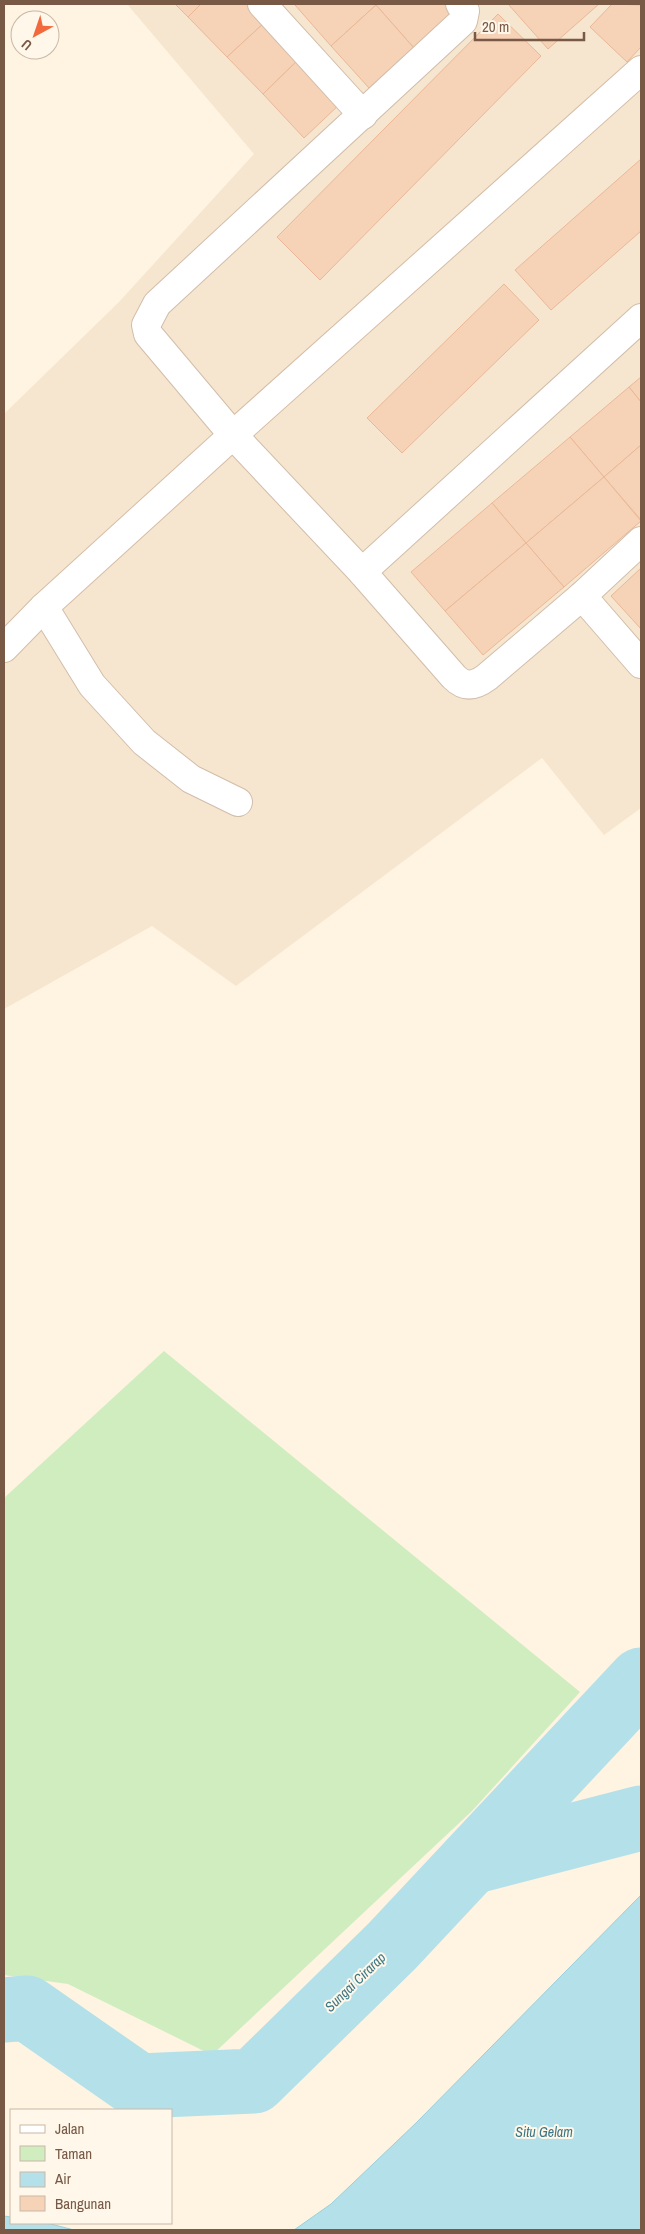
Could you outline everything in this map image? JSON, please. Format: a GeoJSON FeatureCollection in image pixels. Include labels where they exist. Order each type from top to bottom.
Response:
{"type":"FeatureCollection","features":[{"type":"Feature","properties":{"kind":"street"},"geometry":{"type":"LineString","coordinates":[[262,4],[363,115]]}},
{"type":"Feature","properties":{"kind":"street"},"geometry":{"type":"LineString","coordinates":[[460,4],[465,11],[463,21],[166,295],[150,314],[146,325],[152,342],[233,435],[362,572],[454,677],[465,685],[472,685],[487,677],[582,596],[641,541]]}},
{"type":"Feature","properties":{"kind":"street"},"geometry":{"type":"LineString","coordinates":[[4,648],[44,608],[233,435],[641,70]]}},
{"type":"Feature","properties":{"kind":"street"},"geometry":{"type":"LineString","coordinates":[[362,572],[641,318]]}},
{"type":"Feature","properties":{"kind":"street"},"geometry":{"type":"LineString","coordinates":[[582,596],[641,664]]}},
{"type":"Feature","properties":{"kind":"street"},"geometry":{"type":"LineString","coordinates":[[44,608],[92,685],[144,742],[191,779],[238,802]]}},
{"type":"Feature","properties":{"kind":"shaded area"},"geometry":{"type":"Polygon","coordinates":[[[127,4],[641,4],[641,808],[604,835],[542,758],[236,986],[152,926],[4,1009],[4,414],[119,302],[254,154],[127,4]]]}},
{"type":"Feature","properties":{"kind":"green space"},"geometry":{"type":"Polygon","coordinates":[[[164,1351],[580,1692],[472,1811],[212,2055],[68,1984],[4,1975],[4,1498],[164,1351]]]}},
{"type":"Feature","properties":{"kind":"water","name":"Situ Gelam"},"geometry":{"type":"Polygon","coordinates":[[[641,1895],[641,2230],[294,2230],[331,2204],[416,2123],[641,1895]]]}},
{"type":"Feature","properties":{"kind":"water"},"geometry":{"type":"Polygon","coordinates":[[[4,2216],[10,2217],[10,2224],[51,2224],[74,2230],[4,2230],[4,2216]]]}},
{"type":"Feature","properties":{"kind":"building"},"geometry":{"type":"Polygon","coordinates":[[[175,4],[201,4],[188,17],[175,4]]]}},
{"type":"Feature","properties":{"kind":"building"},"geometry":{"type":"Polygon","coordinates":[[[201,4],[248,4],[265,22],[227,57],[188,17],[201,4]]]}},
{"type":"Feature","properties":{"kind":"building"},"geometry":{"type":"Polygon","coordinates":[[[454,4],[458,9],[414,48],[376,5],[454,4]]]}},
{"type":"Feature","properties":{"kind":"building"},"geometry":{"type":"Polygon","coordinates":[[[508,4],[599,4],[548,49],[508,4]]]}},
{"type":"Feature","properties":{"kind":"building"},"geometry":{"type":"Polygon","coordinates":[[[612,4],[641,5],[641,47],[627,62],[590,27],[612,4]]]}},
{"type":"Feature","properties":{"kind":"building"},"geometry":{"type":"Polygon","coordinates":[[[295,5],[376,5],[331,46],[295,5]]]}},
{"type":"Feature","properties":{"kind":"building"},"geometry":{"type":"Polygon","coordinates":[[[376,5],[414,48],[369,88],[331,46],[376,5]]]}},
{"type":"Feature","properties":{"kind":"building"},"geometry":{"type":"Polygon","coordinates":[[[498,14],[541,56],[320,280],[277,237],[498,14]]]}},
{"type":"Feature","properties":{"kind":"building"},"geometry":{"type":"Polygon","coordinates":[[[265,22],[300,58],[263,94],[227,57],[265,22]]]}},
{"type":"Feature","properties":{"kind":"building"},"geometry":{"type":"Polygon","coordinates":[[[300,58],[342,102],[304,138],[263,94],[300,58]]]}},
{"type":"Feature","properties":{"kind":"building"},"geometry":{"type":"Polygon","coordinates":[[[641,159],[641,231],[551,310],[515,270],[641,159]]]}},
{"type":"Feature","properties":{"kind":"building"},"geometry":{"type":"Polygon","coordinates":[[[504,284],[539,320],[402,453],[367,418],[504,284]]]}},
{"type":"Feature","properties":{"kind":"building"},"geometry":{"type":"Polygon","coordinates":[[[641,377],[641,402],[629,387],[641,377]]]}},
{"type":"Feature","properties":{"kind":"building"},"geometry":{"type":"Polygon","coordinates":[[[629,387],[641,402],[641,445],[604,477],[570,437],[629,387]]]}},
{"type":"Feature","properties":{"kind":"building"},"geometry":{"type":"Polygon","coordinates":[[[570,437],[604,477],[526,543],[492,503],[570,437]]]}},
{"type":"Feature","properties":{"kind":"building"},"geometry":{"type":"Polygon","coordinates":[[[641,445],[641,520],[604,477],[641,445]]]}},
{"type":"Feature","properties":{"kind":"building"},"geometry":{"type":"Polygon","coordinates":[[[604,477],[641,521],[564,587],[526,543],[604,477]]]}},
{"type":"Feature","properties":{"kind":"building"},"geometry":{"type":"Polygon","coordinates":[[[492,503],[526,543],[445,611],[411,572],[492,503]]]}},
{"type":"Feature","properties":{"kind":"building"},"geometry":{"type":"Polygon","coordinates":[[[526,543],[564,587],[483,655],[445,611],[526,543]]]}},
{"type":"Feature","properties":{"kind":"building"},"geometry":{"type":"Polygon","coordinates":[[[641,568],[641,629],[611,596],[641,568]]]}},
{"type":"Feature","properties":{"kind":"waterway","name":"Sungai Cirarap"},"geometry":{"type":"LineString","coordinates":[[4,2010],[27,2008],[139,2086],[254,2081],[392,1946],[641,1680]]}},
{"type":"Feature","properties":{"kind":"waterway"},"geometry":{"type":"LineString","coordinates":[[471,1862],[641,1818]]}}]}
